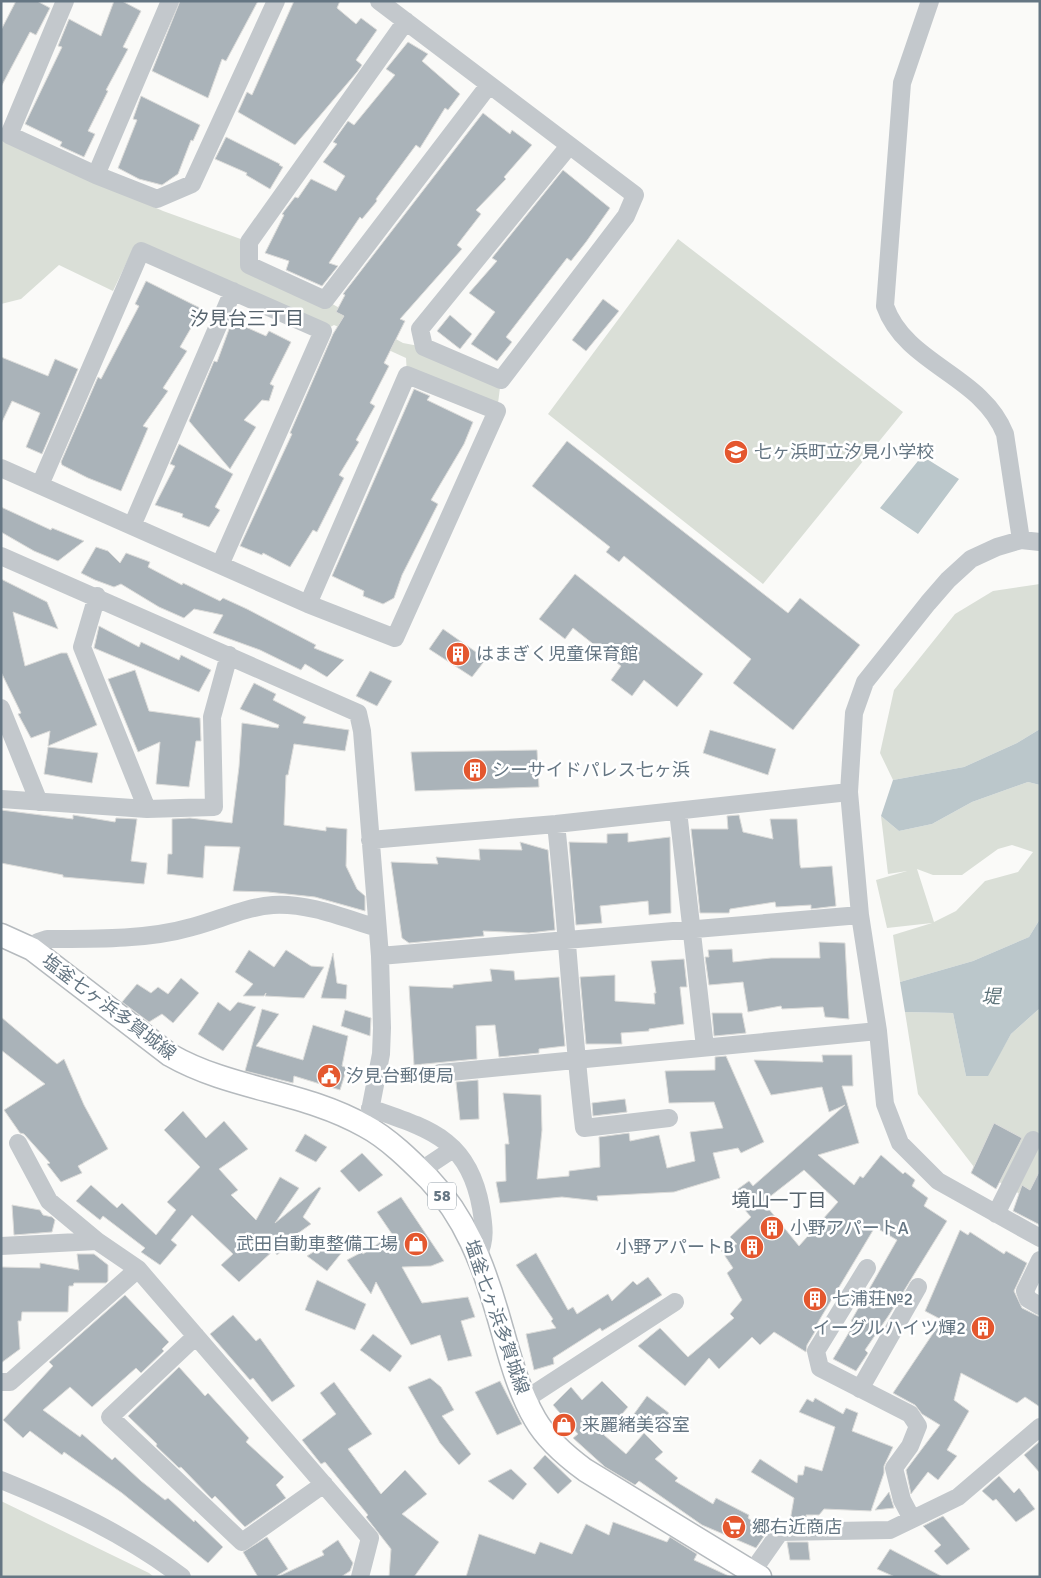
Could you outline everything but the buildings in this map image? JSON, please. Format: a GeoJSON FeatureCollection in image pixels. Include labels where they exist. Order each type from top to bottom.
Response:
{"type":"FeatureCollection","features":[{"type":"Feature","properties":{"kind":"main road","name":"塩釜七ヶ浜多賀城線"},"geometry":{"type":"LineString","coordinates":[[1,935],[32,949],[170,1055],[188,1066],[233,1082],[368,1117],[420,1171],[452,1208],[469,1235],[478,1256],[516,1380],[535,1419],[547,1435],[572,1460],[756,1574]]}},
{"type":"Feature","properties":{"kind":"street"},"geometry":{"type":"LineString","coordinates":[[66,1],[9,135],[96,175],[157,199],[192,184],[276,1]]}},
{"type":"Feature","properties":{"kind":"street"},"geometry":{"type":"LineString","coordinates":[[96,175],[170,1]]}},
{"type":"Feature","properties":{"kind":"street"},"geometry":{"type":"LineString","coordinates":[[379,1],[635,196],[626,216],[501,380],[424,347],[420,329],[569,146]]}},
{"type":"Feature","properties":{"kind":"street"},"geometry":{"type":"LineString","coordinates":[[930,1],[902,83],[885,306],[891,323],[903,339],[984,400],[999,418],[1005,434],[1021,540]]}},
{"type":"Feature","properties":{"kind":"street"},"geometry":{"type":"LineString","coordinates":[[406,21],[249,242],[249,265],[325,300],[489,85]]}},
{"type":"Feature","properties":{"kind":"street"},"geometry":{"type":"LineString","coordinates":[[40,485],[141,251],[323,331],[220,565]]}},
{"type":"Feature","properties":{"kind":"street"},"geometry":{"type":"LineString","coordinates":[[132,526],[233,292]]}},
{"type":"Feature","properties":{"kind":"street"},"geometry":{"type":"LineString","coordinates":[[1,468],[308,604],[395,638],[497,411],[407,375],[308,604]]}},
{"type":"Feature","properties":{"kind":"street"},"geometry":{"type":"LineString","coordinates":[[1040,542],[1021,540],[997,547],[971,560],[948,580],[865,682],[854,713],[849,792],[860,915],[878,1031],[885,1104],[900,1143],[938,1181],[1040,1238]]}},
{"type":"Feature","properties":{"kind":"street"},"geometry":{"type":"LineString","coordinates":[[1,556],[96,596],[358,713],[362,731],[380,956],[381,1054],[368,1117],[424,1127],[466,1161],[478,1190],[485,1229],[484,1245],[478,1256]]}},
{"type":"Feature","properties":{"kind":"street"},"geometry":{"type":"LineString","coordinates":[[96,596],[82,647],[147,809]]}},
{"type":"Feature","properties":{"kind":"street"},"geometry":{"type":"LineString","coordinates":[[1,799],[147,809],[214,808],[212,717],[229,655]]}},
{"type":"Feature","properties":{"kind":"street"},"geometry":{"type":"LineString","coordinates":[[1,708],[39,802]]}},
{"type":"Feature","properties":{"kind":"street"},"geometry":{"type":"LineString","coordinates":[[370,840],[556,824],[849,792]]}},
{"type":"Feature","properties":{"kind":"street"},"geometry":{"type":"LineString","coordinates":[[678,811],[704,1047]]}},
{"type":"Feature","properties":{"kind":"street"},"geometry":{"type":"LineString","coordinates":[[556,824],[568,940],[576,1059],[584,1128],[669,1118]]}},
{"type":"Feature","properties":{"kind":"street"},"geometry":{"type":"LineString","coordinates":[[32,949],[38,942],[47,939],[133,936],[191,928],[228,914],[273,905],[308,907],[377,928]]}},
{"type":"Feature","properties":{"kind":"street"},"geometry":{"type":"LineString","coordinates":[[380,956],[860,915]]}},
{"type":"Feature","properties":{"kind":"street"},"geometry":{"type":"LineString","coordinates":[[440,1072],[878,1031]]}},
{"type":"Feature","properties":{"kind":"street"},"geometry":{"type":"LineString","coordinates":[[996,1214],[1033,1140]]}},
{"type":"Feature","properties":{"kind":"street"},"geometry":{"type":"LineString","coordinates":[[18,1143],[49,1201],[97,1241],[138,1269],[370,1538],[360,1577]]}},
{"type":"Feature","properties":{"kind":"street"},"geometry":{"type":"LineString","coordinates":[[420,1171],[453,1149]]}},
{"type":"Feature","properties":{"kind":"street"},"geometry":{"type":"LineString","coordinates":[[1,1246],[97,1241]]}},
{"type":"Feature","properties":{"kind":"street"},"geometry":{"type":"LineString","coordinates":[[1040,1260],[1025,1291],[1028,1299],[1040,1306]]}},
{"type":"Feature","properties":{"kind":"street"},"geometry":{"type":"LineString","coordinates":[[867,1268],[816,1351],[820,1368],[910,1414],[918,1426],[910,1446],[894,1468],[902,1500],[912,1519]]}},
{"type":"Feature","properties":{"kind":"street"},"geometry":{"type":"LineString","coordinates":[[1,1382],[10,1382],[138,1269]]}},
{"type":"Feature","properties":{"kind":"street"},"geometry":{"type":"LineString","coordinates":[[860,1389],[918,1287]]}},
{"type":"Feature","properties":{"kind":"street"},"geometry":{"type":"LineString","coordinates":[[526,1399],[675,1302]]}},
{"type":"Feature","properties":{"kind":"street"},"geometry":{"type":"LineString","coordinates":[[196,1336],[110,1417],[242,1542],[324,1484]]}},
{"type":"Feature","properties":{"kind":"street"},"geometry":{"type":"LineString","coordinates":[[756,1574],[780,1532],[890,1530],[958,1497],[1040,1427]]}},
{"type":"Feature","properties":{"kind":"street"},"geometry":{"type":"LineString","coordinates":[[1,1480],[64,1506],[154,1556],[182,1577]]}},
{"type":"Feature","properties":{"kind":"shaded area"},"geometry":{"type":"Polygon","coordinates":[[[1,139],[163,211],[249,242],[249,265],[325,300],[403,343],[424,347],[501,380],[497,411],[407,375],[406,358],[334,325],[323,331],[134,247],[113,291],[59,265],[21,299],[1,304],[1,139]]]}},
{"type":"Feature","properties":{"kind":"shaded area"},"geometry":{"type":"Polygon","coordinates":[[[678,239],[903,412],[763,584],[548,414],[678,239]]]}},
{"type":"Feature","properties":{"kind":"shaded area"},"geometry":{"type":"Polygon","coordinates":[[[1040,584],[1040,729],[1017,743],[964,767],[893,780],[880,753],[894,690],[955,614],[993,591],[1040,584]]]}},
{"type":"Feature","properties":{"kind":"shaded area"},"geometry":{"type":"Polygon","coordinates":[[[1028,782],[1040,785],[1040,919],[1029,937],[973,961],[900,982],[893,935],[932,923],[887,928],[876,880],[907,871],[888,874],[881,816],[899,831],[932,824],[972,802],[1028,782]],[[1012,845],[998,849],[962,875],[933,875],[917,869],[934,922],[956,911],[985,881],[1018,872],[1033,852],[1012,845]]]}},
{"type":"Feature","properties":{"kind":"shaded area"},"geometry":{"type":"Polygon","coordinates":[[[1040,1008],[1040,1206],[974,1167],[918,1094],[905,1012],[953,1013],[966,1076],[987,1076],[1011,1034],[1040,1008]]]}},
{"type":"Feature","properties":{"kind":"shaded area"},"geometry":{"type":"Polygon","coordinates":[[[1,1501],[149,1573],[154,1577],[1,1577],[1,1501]]]}},
{"type":"Feature","properties":{"kind":"water"},"geometry":{"type":"Polygon","coordinates":[[[922,456],[959,479],[918,534],[880,508],[922,456]]]}},
{"type":"Feature","properties":{"kind":"water"},"geometry":{"type":"Polygon","coordinates":[[[1040,729],[1040,785],[1028,782],[972,802],[932,824],[899,831],[881,816],[893,780],[964,767],[1017,743],[1040,729]]]}},
{"type":"Feature","properties":{"kind":"water","name":"堤"},"geometry":{"type":"Polygon","coordinates":[[[1040,919],[1040,1008],[1011,1034],[988,1076],[966,1076],[953,1013],[905,1012],[900,982],[973,961],[1029,937],[1040,919]]]}},
{"type":"Feature","properties":{"kind":"place","name":"七ヶ浜町立汐見小学校"},"geometry":{"type":"Point","coordinates":[736,452]}},
{"type":"Feature","properties":{"kind":"place","name":"はまぎく児童保育館"},"geometry":{"type":"Point","coordinates":[458,654]}},
{"type":"Feature","properties":{"kind":"place","name":"シーサイドパレス七ヶ浜"},"geometry":{"type":"Point","coordinates":[475,770]}},
{"type":"Feature","properties":{"kind":"place","name":"汐見台郵便局"},"geometry":{"type":"Point","coordinates":[329,1076]}},
{"type":"Feature","properties":{"kind":"place","name":"小野アパートA"},"geometry":{"type":"Point","coordinates":[772,1228]}},
{"type":"Feature","properties":{"kind":"place","name":"武田自動車整備工場"},"geometry":{"type":"Point","coordinates":[416,1244]}},
{"type":"Feature","properties":{"kind":"place","name":"小野アパートB"},"geometry":{"type":"Point","coordinates":[752,1247]}},
{"type":"Feature","properties":{"kind":"place","name":"七浦荘№2"},"geometry":{"type":"Point","coordinates":[815,1299]}},
{"type":"Feature","properties":{"kind":"place","name":"イーグルハイツ輝2"},"geometry":{"type":"Point","coordinates":[983,1328]}},
{"type":"Feature","properties":{"kind":"place","name":"来麗緒美容室"},"geometry":{"type":"Point","coordinates":[564,1425]}},
{"type":"Feature","properties":{"kind":"place","name":"郷右近商店"},"geometry":{"type":"Point","coordinates":[734,1527]}},
{"type":"Feature","properties":{"kind":"district","name":"汐見台三丁目"},"geometry":{"type":"Point","coordinates":[247,319]}},
{"type":"Feature","properties":{"kind":"district","name":"境山一丁目"},"geometry":{"type":"Point","coordinates":[779,1201]}}]}
